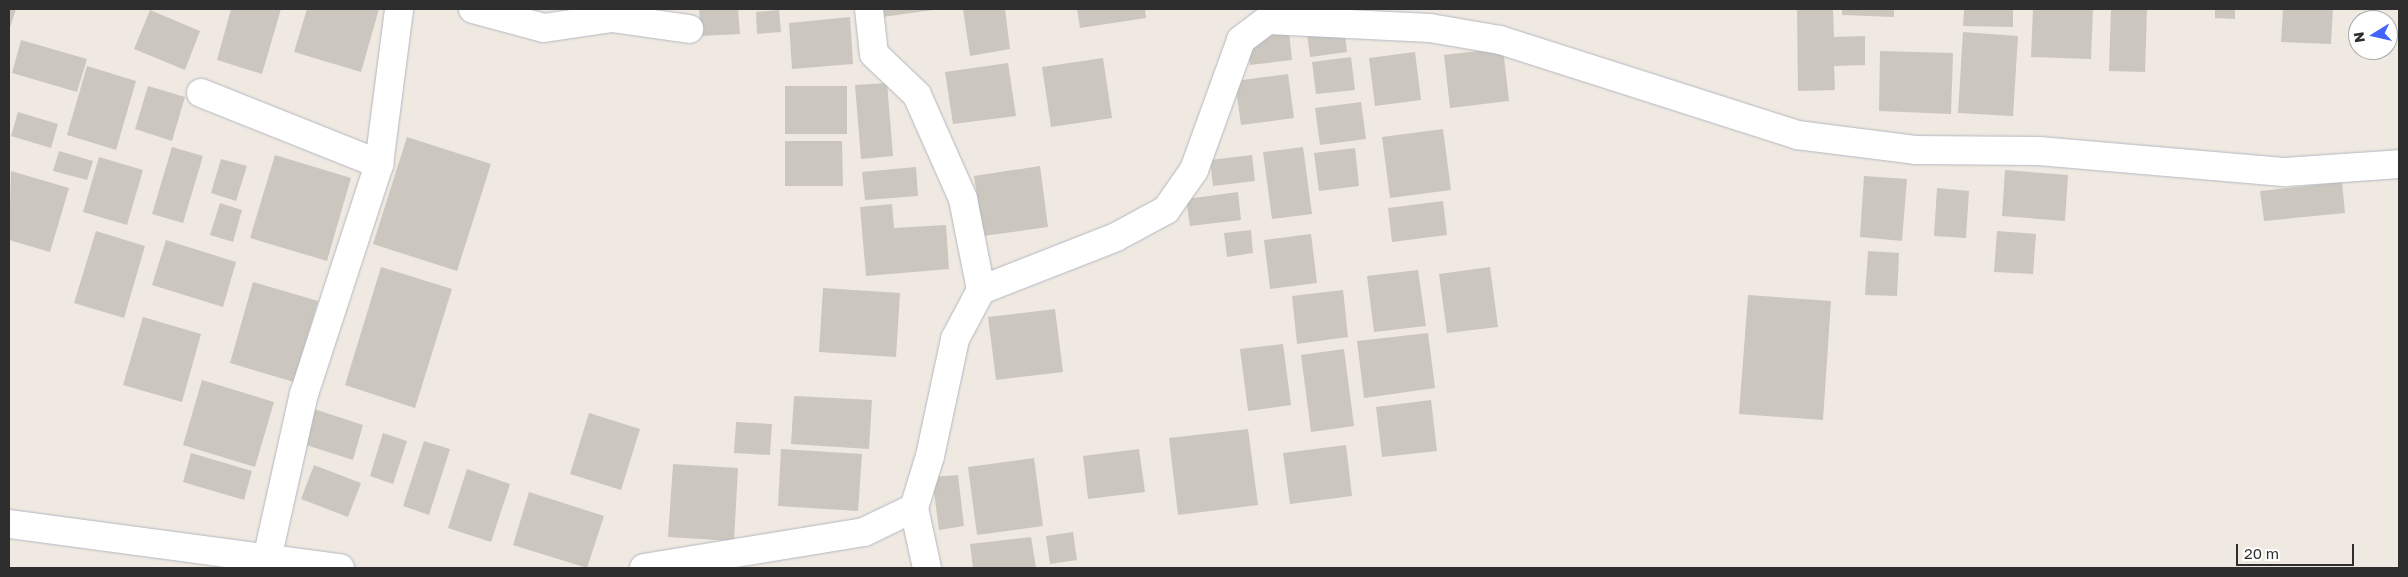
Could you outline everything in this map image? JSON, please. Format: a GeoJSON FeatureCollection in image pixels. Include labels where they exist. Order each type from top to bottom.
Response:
{"type":"FeatureCollection","features":[{"type":"Feature","properties":{"kind":"street"},"geometry":{"type":"LineString","coordinates":[[267,559],[304,394],[379,164],[399,9]]}},
{"type":"Feature","properties":{"kind":"street"},"geometry":{"type":"LineString","coordinates":[[473,9],[544,28],[612,18],[689,29]]}},
{"type":"Feature","properties":{"kind":"street"},"geometry":{"type":"LineString","coordinates":[[869,9],[874,54],[917,95],[963,199],[981,290],[955,339],[930,456],[914,508],[926,568]]}},
{"type":"Feature","properties":{"kind":"street"},"geometry":{"type":"LineString","coordinates":[[981,290],[1116,237],[1166,210],[1194,170],[1241,40],[1269,14],[1421,28],[1500,40],[1797,135],[1915,150],[2039,151],[2286,172],[2399,164]]}},
{"type":"Feature","properties":{"kind":"street"},"geometry":{"type":"LineString","coordinates":[[201,93],[379,164]]}},
{"type":"Feature","properties":{"kind":"street"},"geometry":{"type":"LineString","coordinates":[[644,568],[864,532],[914,508]]}},
{"type":"Feature","properties":{"kind":"street"},"geometry":{"type":"LineString","coordinates":[[9,524],[340,568]]}},
{"type":"Feature","properties":{"kind":"building"},"geometry":{"type":"Polygon","coordinates":[[[9,9],[16,9],[9,31],[9,9]]]}},
{"type":"Feature","properties":{"kind":"building"},"geometry":{"type":"Polygon","coordinates":[[[231,9],[281,9],[262,74],[217,60],[231,9]]]}},
{"type":"Feature","properties":{"kind":"building"},"geometry":{"type":"Polygon","coordinates":[[[307,9],[379,9],[361,72],[294,52],[307,9]]]}},
{"type":"Feature","properties":{"kind":"building"},"geometry":{"type":"Polygon","coordinates":[[[699,9],[738,9],[740,34],[701,36],[699,9]]]}},
{"type":"Feature","properties":{"kind":"building"},"geometry":{"type":"Polygon","coordinates":[[[873,9],[933,9],[933,10],[875,18],[873,9]]]}},
{"type":"Feature","properties":{"kind":"building"},"geometry":{"type":"Polygon","coordinates":[[[963,9],[1005,9],[1010,49],[970,56],[963,9]]]}},
{"type":"Feature","properties":{"kind":"building"},"geometry":{"type":"Polygon","coordinates":[[[1077,9],[1145,9],[1146,18],[1080,28],[1077,9]]]}},
{"type":"Feature","properties":{"kind":"building"},"geometry":{"type":"Polygon","coordinates":[[[1797,9],[1833,9],[1834,37],[1865,36],[1865,65],[1834,66],[1835,90],[1798,91],[1797,9]]]}},
{"type":"Feature","properties":{"kind":"building"},"geometry":{"type":"Polygon","coordinates":[[[1842,9],[1894,9],[1894,17],[1842,15],[1842,9]]]}},
{"type":"Feature","properties":{"kind":"building"},"geometry":{"type":"Polygon","coordinates":[[[1964,9],[2013,9],[2013,27],[1963,26],[1964,9]]]}},
{"type":"Feature","properties":{"kind":"building"},"geometry":{"type":"Polygon","coordinates":[[[2033,9],[2093,9],[2091,59],[2031,57],[2033,9]]]}},
{"type":"Feature","properties":{"kind":"building"},"geometry":{"type":"Polygon","coordinates":[[[2111,9],[2147,9],[2145,72],[2109,71],[2111,9]]]}},
{"type":"Feature","properties":{"kind":"building"},"geometry":{"type":"Polygon","coordinates":[[[2215,9],[2235,9],[2235,19],[2215,18],[2215,9]]]}},
{"type":"Feature","properties":{"kind":"building"},"geometry":{"type":"Polygon","coordinates":[[[2283,9],[2333,9],[2331,44],[2281,42],[2283,9]]]}},
{"type":"Feature","properties":{"kind":"building"},"geometry":{"type":"Polygon","coordinates":[[[150,10],[200,31],[185,70],[134,49],[150,10]]]}},
{"type":"Feature","properties":{"kind":"building"},"geometry":{"type":"Polygon","coordinates":[[[779,10],[781,32],[757,34],[756,12],[779,10]]]}},
{"type":"Feature","properties":{"kind":"building"},"geometry":{"type":"Polygon","coordinates":[[[850,17],[853,64],[792,69],[789,23],[850,17]]]}},
{"type":"Feature","properties":{"kind":"building"},"geometry":{"type":"Polygon","coordinates":[[[1344,28],[1347,52],[1310,57],[1307,33],[1344,28]]]}},
{"type":"Feature","properties":{"kind":"building"},"geometry":{"type":"Polygon","coordinates":[[[1289,32],[1292,60],[1250,65],[1247,38],[1289,32]]]}},
{"type":"Feature","properties":{"kind":"building"},"geometry":{"type":"Polygon","coordinates":[[[1963,32],[2018,36],[2013,116],[1958,113],[1963,32]]]}},
{"type":"Feature","properties":{"kind":"building"},"geometry":{"type":"Polygon","coordinates":[[[21,40],[87,59],[77,92],[12,73],[21,40]]]}},
{"type":"Feature","properties":{"kind":"building"},"geometry":{"type":"Polygon","coordinates":[[[1503,48],[1509,101],[1450,108],[1444,55],[1503,48]]]}},
{"type":"Feature","properties":{"kind":"building"},"geometry":{"type":"Polygon","coordinates":[[[1880,51],[1953,53],[1951,114],[1879,111],[1880,51]]]}},
{"type":"Feature","properties":{"kind":"building"},"geometry":{"type":"Polygon","coordinates":[[[1415,52],[1421,100],[1375,106],[1369,58],[1415,52]]]}},
{"type":"Feature","properties":{"kind":"building"},"geometry":{"type":"Polygon","coordinates":[[[1351,57],[1355,90],[1316,94],[1312,62],[1351,57]]]}},
{"type":"Feature","properties":{"kind":"building"},"geometry":{"type":"Polygon","coordinates":[[[1103,58],[1112,118],[1051,127],[1042,67],[1103,58]]]}},
{"type":"Feature","properties":{"kind":"building"},"geometry":{"type":"Polygon","coordinates":[[[1008,63],[1016,116],[953,124],[945,72],[1008,63]]]}},
{"type":"Feature","properties":{"kind":"building"},"geometry":{"type":"Polygon","coordinates":[[[87,66],[136,81],[116,150],[67,135],[87,66]]]}},
{"type":"Feature","properties":{"kind":"building"},"geometry":{"type":"Polygon","coordinates":[[[1288,74],[1294,118],[1241,125],[1235,81],[1288,74]]]}},
{"type":"Feature","properties":{"kind":"building"},"geometry":{"type":"Polygon","coordinates":[[[887,83],[893,156],[861,159],[855,85],[887,83]]]}},
{"type":"Feature","properties":{"kind":"building"},"geometry":{"type":"Polygon","coordinates":[[[148,86],[185,97],[172,141],[135,129],[148,86]]]}},
{"type":"Feature","properties":{"kind":"building"},"geometry":{"type":"Polygon","coordinates":[[[785,86],[847,86],[847,134],[785,134],[785,86]]]}},
{"type":"Feature","properties":{"kind":"building"},"geometry":{"type":"Polygon","coordinates":[[[1361,102],[1366,139],[1320,145],[1315,108],[1361,102]]]}},
{"type":"Feature","properties":{"kind":"building"},"geometry":{"type":"Polygon","coordinates":[[[18,112],[58,124],[51,148],[11,136],[18,112]]]}},
{"type":"Feature","properties":{"kind":"building"},"geometry":{"type":"Polygon","coordinates":[[[1443,129],[1451,190],[1390,198],[1382,137],[1443,129]]]}},
{"type":"Feature","properties":{"kind":"building"},"geometry":{"type":"Polygon","coordinates":[[[407,137],[491,164],[457,271],[373,244],[407,137]]]}},
{"type":"Feature","properties":{"kind":"building"},"geometry":{"type":"Polygon","coordinates":[[[785,141],[842,141],[843,186],[785,186],[785,141]]]}},
{"type":"Feature","properties":{"kind":"building"},"geometry":{"type":"Polygon","coordinates":[[[172,147],[203,156],[183,223],[152,214],[172,147]]]}},
{"type":"Feature","properties":{"kind":"building"},"geometry":{"type":"Polygon","coordinates":[[[1303,147],[1312,214],[1272,219],[1263,152],[1303,147]]]}},
{"type":"Feature","properties":{"kind":"building"},"geometry":{"type":"Polygon","coordinates":[[[1355,148],[1359,186],[1319,191],[1314,153],[1355,148]]]}},
{"type":"Feature","properties":{"kind":"building"},"geometry":{"type":"Polygon","coordinates":[[[59,151],[93,161],[87,180],[53,171],[59,151]]]}},
{"type":"Feature","properties":{"kind":"building"},"geometry":{"type":"Polygon","coordinates":[[[275,155],[351,178],[327,261],[250,238],[275,155]]]}},
{"type":"Feature","properties":{"kind":"building"},"geometry":{"type":"Polygon","coordinates":[[[1252,155],[1255,181],[1213,186],[1210,160],[1252,155]]]}},
{"type":"Feature","properties":{"kind":"building"},"geometry":{"type":"Polygon","coordinates":[[[99,157],[143,170],[127,225],[83,212],[99,157]]]}},
{"type":"Feature","properties":{"kind":"building"},"geometry":{"type":"Polygon","coordinates":[[[221,159],[247,166],[236,201],[211,193],[221,159]]]}},
{"type":"Feature","properties":{"kind":"building"},"geometry":{"type":"Polygon","coordinates":[[[1040,166],[1048,227],[983,236],[974,176],[1040,166]]]}},
{"type":"Feature","properties":{"kind":"building"},"geometry":{"type":"Polygon","coordinates":[[[916,167],[918,196],[865,200],[862,172],[916,167]]]}},
{"type":"Feature","properties":{"kind":"building"},"geometry":{"type":"Polygon","coordinates":[[[2005,170],[2068,175],[2065,221],[2002,216],[2005,170]]]}},
{"type":"Feature","properties":{"kind":"building"},"geometry":{"type":"Polygon","coordinates":[[[11,171],[69,188],[50,252],[9,240],[11,171]]]}},
{"type":"Feature","properties":{"kind":"building"},"geometry":{"type":"Polygon","coordinates":[[[1864,176],[1907,179],[1902,241],[1860,237],[1864,176]]]}},
{"type":"Feature","properties":{"kind":"building"},"geometry":{"type":"Polygon","coordinates":[[[2342,182],[2345,213],[2264,221],[2260,191],[2342,182]]]}},
{"type":"Feature","properties":{"kind":"building"},"geometry":{"type":"Polygon","coordinates":[[[1937,188],[1969,191],[1966,238],[1934,236],[1937,188]]]}},
{"type":"Feature","properties":{"kind":"building"},"geometry":{"type":"Polygon","coordinates":[[[1238,192],[1241,220],[1190,226],[1186,199],[1238,192]]]}},
{"type":"Feature","properties":{"kind":"building"},"geometry":{"type":"Polygon","coordinates":[[[1443,201],[1447,235],[1392,242],[1388,208],[1443,201]]]}},
{"type":"Feature","properties":{"kind":"building"},"geometry":{"type":"Polygon","coordinates":[[[220,203],[242,210],[233,242],[210,235],[220,203]]]}},
{"type":"Feature","properties":{"kind":"building"},"geometry":{"type":"Polygon","coordinates":[[[892,204],[894,228],[946,225],[949,269],[866,276],[860,207],[892,204]]]}},
{"type":"Feature","properties":{"kind":"building"},"geometry":{"type":"Polygon","coordinates":[[[1251,230],[1253,253],[1227,257],[1224,233],[1251,230]]]}},
{"type":"Feature","properties":{"kind":"building"},"geometry":{"type":"Polygon","coordinates":[[[96,231],[145,246],[124,318],[74,303],[96,231]]]}},
{"type":"Feature","properties":{"kind":"building"},"geometry":{"type":"Polygon","coordinates":[[[1997,231],[2036,234],[2033,274],[1994,272],[1997,231]]]}},
{"type":"Feature","properties":{"kind":"building"},"geometry":{"type":"Polygon","coordinates":[[[1311,234],[1317,283],[1270,289],[1264,240],[1311,234]]]}},
{"type":"Feature","properties":{"kind":"building"},"geometry":{"type":"Polygon","coordinates":[[[166,240],[236,262],[223,307],[152,285],[166,240]]]}},
{"type":"Feature","properties":{"kind":"building"},"geometry":{"type":"Polygon","coordinates":[[[1868,251],[1899,253],[1897,296],[1865,295],[1868,251]]]}},
{"type":"Feature","properties":{"kind":"building"},"geometry":{"type":"Polygon","coordinates":[[[381,267],[452,289],[415,408],[345,385],[381,267]]]}},
{"type":"Feature","properties":{"kind":"building"},"geometry":{"type":"Polygon","coordinates":[[[1490,267],[1498,327],[1447,333],[1439,274],[1490,267]]]}},
{"type":"Feature","properties":{"kind":"building"},"geometry":{"type":"Polygon","coordinates":[[[1418,270],[1426,326],[1374,332],[1367,276],[1418,270]]]}},
{"type":"Feature","properties":{"kind":"building"},"geometry":{"type":"Polygon","coordinates":[[[253,282],[318,301],[294,382],[230,363],[253,282]]]}},
{"type":"Feature","properties":{"kind":"building"},"geometry":{"type":"Polygon","coordinates":[[[823,288],[900,293],[896,357],[819,352],[823,288]]]}},
{"type":"Feature","properties":{"kind":"building"},"geometry":{"type":"Polygon","coordinates":[[[1343,290],[1348,337],[1297,344],[1292,296],[1343,290]]]}},
{"type":"Feature","properties":{"kind":"building"},"geometry":{"type":"Polygon","coordinates":[[[1748,295],[1831,301],[1823,420],[1739,414],[1748,295]]]}},
{"type":"Feature","properties":{"kind":"building"},"geometry":{"type":"Polygon","coordinates":[[[1055,309],[1063,372],[996,380],[988,317],[1055,309]]]}},
{"type":"Feature","properties":{"kind":"building"},"geometry":{"type":"Polygon","coordinates":[[[143,317],[201,334],[182,402],[123,385],[143,317]]]}},
{"type":"Feature","properties":{"kind":"building"},"geometry":{"type":"Polygon","coordinates":[[[1428,333],[1435,388],[1364,398],[1357,341],[1428,333]]]}},
{"type":"Feature","properties":{"kind":"building"},"geometry":{"type":"Polygon","coordinates":[[[1283,344],[1291,405],[1248,411],[1240,349],[1283,344]]]}},
{"type":"Feature","properties":{"kind":"building"},"geometry":{"type":"Polygon","coordinates":[[[1344,349],[1354,426],[1311,432],[1301,355],[1344,349]]]}},
{"type":"Feature","properties":{"kind":"building"},"geometry":{"type":"Polygon","coordinates":[[[202,380],[274,402],[255,467],[183,445],[202,380]]]}},
{"type":"Feature","properties":{"kind":"building"},"geometry":{"type":"Polygon","coordinates":[[[794,396],[872,400],[869,449],[791,444],[794,396]]]}},
{"type":"Feature","properties":{"kind":"building"},"geometry":{"type":"Polygon","coordinates":[[[1431,400],[1437,451],[1382,457],[1376,407],[1431,400]]]}},
{"type":"Feature","properties":{"kind":"building"},"geometry":{"type":"Polygon","coordinates":[[[314,409],[363,425],[353,460],[303,444],[314,409]]]}},
{"type":"Feature","properties":{"kind":"building"},"geometry":{"type":"Polygon","coordinates":[[[589,413],[640,429],[621,490],[570,474],[589,413]]]}},
{"type":"Feature","properties":{"kind":"building"},"geometry":{"type":"Polygon","coordinates":[[[736,422],[772,424],[770,455],[734,453],[736,422]]]}},
{"type":"Feature","properties":{"kind":"building"},"geometry":{"type":"Polygon","coordinates":[[[1248,429],[1258,505],[1178,515],[1169,438],[1248,429]]]}},
{"type":"Feature","properties":{"kind":"building"},"geometry":{"type":"Polygon","coordinates":[[[383,433],[407,441],[393,484],[370,476],[383,433]]]}},
{"type":"Feature","properties":{"kind":"building"},"geometry":{"type":"Polygon","coordinates":[[[424,441],[450,449],[429,515],[403,506],[424,441]]]}},
{"type":"Feature","properties":{"kind":"building"},"geometry":{"type":"Polygon","coordinates":[[[1346,445],[1352,496],[1290,504],[1283,453],[1346,445]]]}},
{"type":"Feature","properties":{"kind":"building"},"geometry":{"type":"Polygon","coordinates":[[[781,449],[862,454],[858,511],[778,506],[781,449]]]}},
{"type":"Feature","properties":{"kind":"building"},"geometry":{"type":"Polygon","coordinates":[[[1139,449],[1145,492],[1088,499],[1083,456],[1139,449]]]}},
{"type":"Feature","properties":{"kind":"building"},"geometry":{"type":"Polygon","coordinates":[[[191,453],[252,471],[244,500],[183,482],[191,453]]]}},
{"type":"Feature","properties":{"kind":"building"},"geometry":{"type":"Polygon","coordinates":[[[1034,458],[1043,526],[977,535],[968,467],[1034,458]]]}},
{"type":"Feature","properties":{"kind":"building"},"geometry":{"type":"Polygon","coordinates":[[[673,464],[738,468],[734,541],[668,537],[673,464]]]}},
{"type":"Feature","properties":{"kind":"building"},"geometry":{"type":"Polygon","coordinates":[[[314,465],[361,483],[348,517],[301,499],[314,465]]]}},
{"type":"Feature","properties":{"kind":"building"},"geometry":{"type":"Polygon","coordinates":[[[467,469],[510,484],[491,542],[448,528],[467,469]]]}},
{"type":"Feature","properties":{"kind":"building"},"geometry":{"type":"Polygon","coordinates":[[[958,475],[964,526],[939,530],[932,477],[958,475]]]}},
{"type":"Feature","properties":{"kind":"building"},"geometry":{"type":"Polygon","coordinates":[[[529,492],[604,516],[587,568],[513,545],[529,492]]]}},
{"type":"Feature","properties":{"kind":"building"},"geometry":{"type":"Polygon","coordinates":[[[1073,532],[1077,560],[1050,564],[1046,536],[1073,532]]]}},
{"type":"Feature","properties":{"kind":"building"},"geometry":{"type":"Polygon","coordinates":[[[1031,537],[1036,568],[973,568],[970,544],[1031,537]]]}}]}
